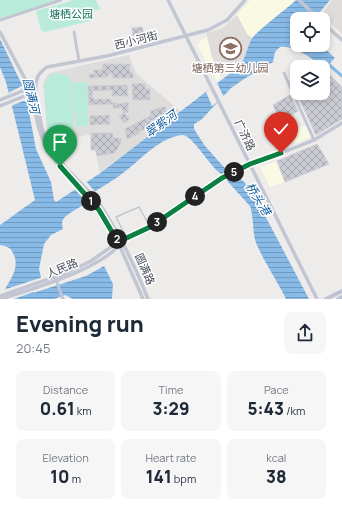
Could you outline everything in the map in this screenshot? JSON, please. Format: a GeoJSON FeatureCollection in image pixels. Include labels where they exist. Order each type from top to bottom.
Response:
{"type":"FeatureCollection","features":[{"type":"Feature","properties":{"kind":"main road"},"geometry":{"type":"LineString","coordinates":[[326,299],[342,291]]}},
{"type":"Feature","properties":{"kind":"main road"},"geometry":{"type":"LineString","coordinates":[[338,299],[342,297]]}},
{"type":"Feature","properties":{"kind":"street"},"geometry":{"type":"LineString","coordinates":[[0,20],[61,0]]}},
{"type":"Feature","properties":{"kind":"street","name":"广济路"},"geometry":{"type":"LineString","coordinates":[[168,0],[317,299]]}},
{"type":"Feature","properties":{"kind":"street"},"geometry":{"type":"LineString","coordinates":[[299,0],[312,12]]}},
{"type":"Feature","properties":{"kind":"street","name":"西小河街"},"geometry":{"type":"LineString","coordinates":[[35,89],[35,80],[40,72],[47,67],[107,56],[208,30],[228,20],[243,1]]}},
{"type":"Feature","properties":{"kind":"street"},"geometry":{"type":"LineString","coordinates":[[330,29],[342,40]]}},
{"type":"Feature","properties":{"kind":"street","name":"圆满路"},"geometry":{"type":"LineString","coordinates":[[0,32],[30,88],[42,140],[47,151],[102,206],[136,279],[143,299]]}},
{"type":"Feature","properties":{"kind":"street"},"geometry":{"type":"LineString","coordinates":[[74,32],[80,61]]}},
{"type":"Feature","properties":{"kind":"street"},"geometry":{"type":"LineString","coordinates":[[284,73],[314,140]]}},
{"type":"Feature","properties":{"kind":"street"},"geometry":{"type":"LineString","coordinates":[[0,100],[30,88],[35,89]]}},
{"type":"Feature","properties":{"kind":"street"},"geometry":{"type":"LineString","coordinates":[[0,106],[26,96],[35,89]]}},
{"type":"Feature","properties":{"kind":"street","name":"圆满路"},"geometry":{"type":"LineString","coordinates":[[35,89],[44,136],[49,147],[61,165]]}},
{"type":"Feature","properties":{"kind":"street","name":"人民路"},"geometry":{"type":"LineString","coordinates":[[0,296],[89,266],[120,243],[150,227],[232,172],[314,140],[342,123]]}},
{"type":"Feature","properties":{"kind":"street","name":"圆满路"},"geometry":{"type":"LineString","coordinates":[[120,243],[133,262],[148,299]]}},
{"type":"Feature","properties":{"kind":"street"},"geometry":{"type":"LineString","coordinates":[[56,278],[63,299]]}},
{"type":"Feature","properties":{"kind":"street","name":"人民路"},"geometry":{"type":"LineString","coordinates":[[1,299],[39,286],[56,278]]}},
{"type":"Feature","properties":{"kind":"lane"},"geometry":{"type":"LineString","coordinates":[[120,243],[124,233],[116,217],[139,207],[150,227]]}},
{"type":"Feature","properties":{"kind":"shaded area"},"geometry":{"type":"Polygon","coordinates":[[[250,0],[295,1],[252,38],[247,34],[237,15],[250,0]]]}},
{"type":"Feature","properties":{"kind":"shaded area"},"geometry":{"type":"Polygon","coordinates":[[[332,0],[342,0],[342,34],[330,22],[330,12],[323,12],[332,0]]]}},
{"type":"Feature","properties":{"kind":"shaded area","name":"塘栖第三幼儿园"},"geometry":{"type":"Polygon","coordinates":[[[237,15],[247,34],[252,38],[252,41],[247,55],[221,76],[212,57],[206,33],[223,28],[237,15]]]}},
{"type":"Feature","properties":{"kind":"shaded area"},"geometry":{"type":"Polygon","coordinates":[[[207,35],[212,57],[221,77],[217,81],[197,45],[207,35]]]}},
{"type":"Feature","properties":{"kind":"shaded area"},"geometry":{"type":"Polygon","coordinates":[[[129,55],[136,73],[181,112],[100,172],[91,134],[53,144],[47,128],[43,83],[48,74],[53,72],[129,55]]]}},
{"type":"Feature","properties":{"kind":"shaded area"},"geometry":{"type":"Polygon","coordinates":[[[306,125],[313,136],[294,144],[289,132],[306,125]]]}},
{"type":"Feature","properties":{"kind":"shaded area"},"geometry":{"type":"Polygon","coordinates":[[[277,161],[285,182],[270,187],[260,167],[277,161]]]}},
{"type":"Feature","properties":{"kind":"green space"},"geometry":{"type":"Polygon","coordinates":[[[0,0],[62,0],[0,18],[0,0]]]}},
{"type":"Feature","properties":{"kind":"green space","name":"塘栖公园"},"geometry":{"type":"Polygon","coordinates":[[[74,0],[96,0],[100,9],[91,12],[94,20],[45,32],[41,30],[36,11],[74,0]]]}},
{"type":"Feature","properties":{"kind":"green space"},"geometry":{"type":"Polygon","coordinates":[[[58,73],[66,75],[72,82],[74,128],[73,132],[65,137],[52,135],[47,128],[44,85],[51,74],[58,73]]]}},
{"type":"Feature","properties":{"kind":"green space"},"geometry":{"type":"Polygon","coordinates":[[[87,82],[88,113],[74,114],[73,83],[87,82]]]}},
{"type":"Feature","properties":{"kind":"green space"},"geometry":{"type":"Polygon","coordinates":[[[88,114],[88,126],[76,127],[76,115],[88,114]]]}},
{"type":"Feature","properties":{"kind":"water"},"geometry":{"type":"Polygon","coordinates":[[[296,0],[330,0],[320,12],[290,12],[290,48],[280,47],[275,52],[273,62],[231,88],[201,120],[194,124],[194,129],[205,146],[232,176],[239,177],[251,189],[309,299],[286,299],[256,243],[250,206],[216,170],[196,145],[186,136],[182,135],[165,140],[150,150],[130,168],[90,195],[81,206],[64,218],[62,223],[63,229],[51,235],[44,244],[39,269],[41,277],[33,293],[86,276],[104,266],[113,284],[112,299],[73,299],[65,295],[54,299],[0,299],[12,277],[16,265],[11,249],[0,245],[0,225],[35,200],[6,82],[0,67],[0,39],[25,91],[36,149],[51,182],[54,200],[56,202],[99,174],[237,68],[244,58],[251,40],[296,0]]]}},
{"type":"Feature","properties":{"kind":"water"},"geometry":{"type":"Polygon","coordinates":[[[300,52],[329,52],[335,58],[330,63],[330,60],[313,60],[300,52]]]}},
{"type":"Feature","properties":{"kind":"pier"},"geometry":{"type":"Polygon","coordinates":[[[217,83],[224,97],[212,106],[206,92],[217,83]]]}},
{"type":"Feature","properties":{"kind":"pier"},"geometry":{"type":"Polygon","coordinates":[[[24,85],[28,102],[23,101],[11,106],[8,93],[24,85]]]}},
{"type":"Feature","properties":{"kind":"pier"},"geometry":{"type":"Polygon","coordinates":[[[85,180],[97,194],[86,202],[74,188],[85,180]]]}},
{"type":"Feature","properties":{"kind":"pier"},"geometry":{"type":"Polygon","coordinates":[[[43,277],[36,291],[14,299],[0,299],[3,290],[43,277]]]}},
{"type":"Feature","properties":{"kind":"building"},"geometry":{"type":"Polygon","coordinates":[[[142,27],[144,35],[133,36],[132,28],[142,27]]]}},
{"type":"Feature","properties":{"kind":"building"},"geometry":{"type":"Polygon","coordinates":[[[103,64],[130,64],[130,73],[133,72],[133,78],[112,78],[112,72],[107,77],[89,78],[89,74],[96,74],[93,70],[102,70],[103,64]]]}},
{"type":"Feature","properties":{"kind":"building"},"geometry":{"type":"Polygon","coordinates":[[[330,76],[342,87],[342,119],[316,135],[300,100],[330,100],[330,76]]]}},
{"type":"Feature","properties":{"kind":"building"},"geometry":{"type":"Polygon","coordinates":[[[145,83],[145,89],[150,88],[150,100],[133,100],[132,84],[145,83]]]}},
{"type":"Feature","properties":{"kind":"building"},"geometry":{"type":"Polygon","coordinates":[[[127,85],[128,96],[112,96],[112,90],[92,91],[93,98],[95,99],[111,99],[111,102],[119,104],[128,102],[128,112],[124,113],[130,118],[126,122],[124,123],[119,116],[123,114],[122,108],[113,108],[113,104],[89,105],[88,86],[127,85]]]}},
{"type":"Feature","properties":{"kind":"building"},"geometry":{"type":"Polygon","coordinates":[[[290,95],[290,100],[292,100],[298,111],[281,121],[273,105],[290,95]]]}},
{"type":"Feature","properties":{"kind":"building"},"geometry":{"type":"Polygon","coordinates":[[[165,107],[167,114],[150,121],[152,126],[127,139],[125,129],[150,116],[151,111],[165,107]]]}},
{"type":"Feature","properties":{"kind":"building"},"geometry":{"type":"Polygon","coordinates":[[[109,115],[110,124],[90,125],[90,116],[109,115]]]}},
{"type":"Feature","properties":{"kind":"building"},"geometry":{"type":"Polygon","coordinates":[[[91,133],[113,133],[113,138],[121,138],[121,142],[115,153],[97,156],[96,150],[91,150],[91,133]]]}},
{"type":"Feature","properties":{"kind":"building"},"geometry":{"type":"Polygon","coordinates":[[[317,144],[329,164],[285,182],[277,161],[317,144]]]}},
{"type":"Feature","properties":{"kind":"waterway"},"geometry":{"type":"LineString","coordinates":[[330,66],[342,76]]}},
{"type":"Feature","properties":{"kind":"place","name":"塘栖第三幼儿园"},"geometry":{"type":"Point","coordinates":[230,48]}},
{"type":"Feature","properties":{"kind":"route"},"geometry":{"type":"LineString","coordinates":[[60,166],[99,210],[118,242],[150,227],[208,186],[222,178],[250,164],[281,153]]}},
{"type":"Feature","properties":{"kind":"water label","name":"圆满河"},"geometry":{"type":"Point","coordinates":[31,96]}},
{"type":"Feature","properties":{"kind":"water label","name":"翠紫河"},"geometry":{"type":"Point","coordinates":[161,124]}},
{"type":"Feature","properties":{"kind":"water label","name":"桥头港"},"geometry":{"type":"Point","coordinates":[258,199]}}]}
